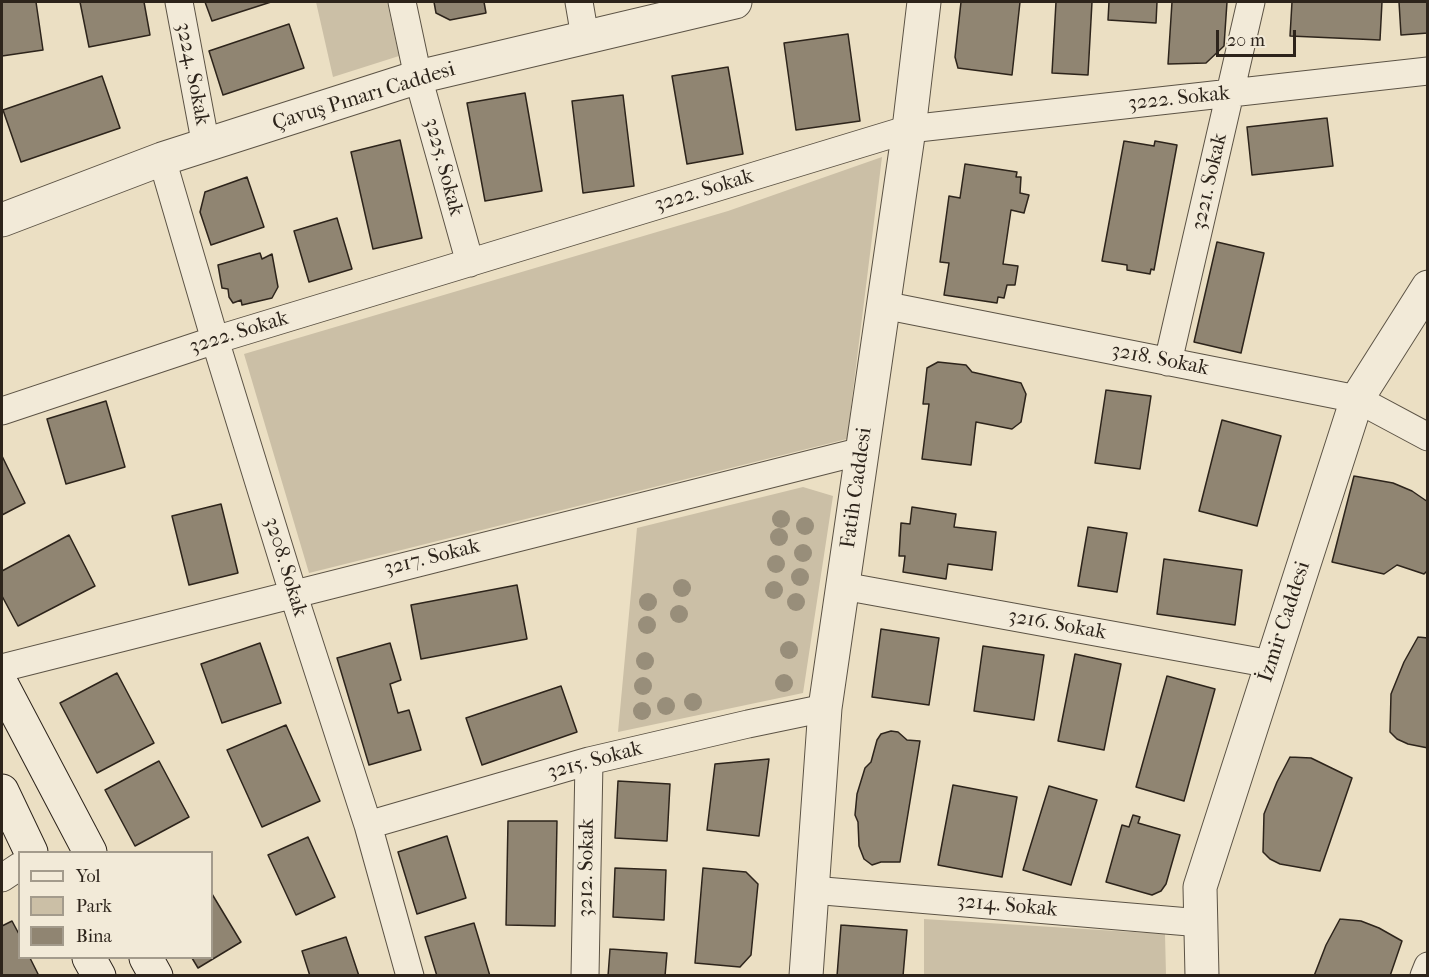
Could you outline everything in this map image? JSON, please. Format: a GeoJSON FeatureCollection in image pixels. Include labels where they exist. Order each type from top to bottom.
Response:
{"type":"FeatureCollection","features":[{"type":"Feature","properties":{"kind":"street","name":"3224. Sokak"},"geometry":{"type":"LineString","coordinates":[[178,2],[206,146]]}},
{"type":"Feature","properties":{"kind":"street","name":"3225. Sokak"},"geometry":{"type":"LineString","coordinates":[[402,2],[418,77],[470,263]]}},
{"type":"Feature","properties":{"kind":"street"},"geometry":{"type":"LineString","coordinates":[[579,2],[585,38]]}},
{"type":"Feature","properties":{"kind":"street","name":"Çavuş Pınarı Caddesi"},"geometry":{"type":"LineString","coordinates":[[3,213],[418,77],[735,2]]}},
{"type":"Feature","properties":{"kind":"street","name":"Fatih Caddesi"},"geometry":{"type":"LineString","coordinates":[[806,975],[825,708],[909,129],[924,2]]}},
{"type":"Feature","properties":{"kind":"street","name":"3221. Sokak"},"geometry":{"type":"LineString","coordinates":[[1168,362],[1251,2]]}},
{"type":"Feature","properties":{"kind":"street","name":"3222. Sokak"},"geometry":{"type":"LineString","coordinates":[[2,411],[215,340],[909,129],[1428,70]]}},
{"type":"Feature","properties":{"kind":"street","name":"3208. Sokak"},"geometry":{"type":"LineString","coordinates":[[162,159],[293,593],[368,825],[410,975]]}},
{"type":"Feature","properties":{"kind":"street","name":"İzmir Caddesi"},"geometry":{"type":"LineString","coordinates":[[1202,975],[1200,887],[1357,399],[1428,287]]}},
{"type":"Feature","properties":{"kind":"street","name":"3218. Sokak"},"geometry":{"type":"LineString","coordinates":[[884,305],[1357,399],[1428,437]]}},
{"type":"Feature","properties":{"kind":"street","name":"3217. Sokak"},"geometry":{"type":"LineString","coordinates":[[2,668],[862,450]]}},
{"type":"Feature","properties":{"kind":"street","name":"3216. Sokak"},"geometry":{"type":"LineString","coordinates":[[843,586],[1271,664]]}},
{"type":"Feature","properties":{"kind":"street"},"geometry":{"type":"LineString","coordinates":[[2,685],[89,851]]}},
{"type":"Feature","properties":{"kind":"street","name":"3215. Sokak"},"geometry":{"type":"LineString","coordinates":[[368,825],[589,761],[825,708]]}},
{"type":"Feature","properties":{"kind":"street","name":"3212. Sokak"},"geometry":{"type":"LineString","coordinates":[[585,975],[589,761]]}},
{"type":"Feature","properties":{"kind":"street"},"geometry":{"type":"LineString","coordinates":[[2,791],[31,851]]}},
{"type":"Feature","properties":{"kind":"street"},"geometry":{"type":"LineString","coordinates":[[2,878],[18,867]]}},
{"type":"Feature","properties":{"kind":"street","name":"3214. Sokak"},"geometry":{"type":"LineString","coordinates":[[813,890],[1201,923]]}},
{"type":"Feature","properties":{"kind":"street"},"geometry":{"type":"LineString","coordinates":[[90,959],[99,975]]}},
{"type":"Feature","properties":{"kind":"street"},"geometry":{"type":"LineString","coordinates":[[147,959],[156,975]]}},
{"type":"Feature","properties":{"kind":"street"},"geometry":{"type":"LineString","coordinates":[[1424,975],[1428,966]]}},
{"type":"Feature","properties":{"kind":"green space"},"geometry":{"type":"Polygon","coordinates":[[[316,2],[387,2],[399,56],[333,77],[316,2]]]}},
{"type":"Feature","properties":{"kind":"green space"},"geometry":{"type":"Polygon","coordinates":[[[882,157],[847,439],[309,573],[244,354],[728,211],[882,157]]]}},
{"type":"Feature","properties":{"kind":"green space"},"geometry":{"type":"Polygon","coordinates":[[[803,487],[833,496],[803,693],[618,732],[637,528],[803,487]]]}},
{"type":"Feature","properties":{"kind":"green space"},"geometry":{"type":"Polygon","coordinates":[[[924,919],[1165,934],[1166,975],[924,975],[924,919]]]}},
{"type":"Feature","properties":{"kind":"building"},"geometry":{"type":"Polygon","coordinates":[[[2,2],[36,2],[43,50],[2,56],[2,2]]]}},
{"type":"Feature","properties":{"kind":"building"},"geometry":{"type":"Polygon","coordinates":[[[80,2],[144,2],[150,35],[89,47],[80,2]]]}},
{"type":"Feature","properties":{"kind":"building"},"geometry":{"type":"Polygon","coordinates":[[[205,2],[271,2],[212,21],[205,2]]]}},
{"type":"Feature","properties":{"kind":"building"},"geometry":{"type":"Polygon","coordinates":[[[434,2],[484,2],[486,13],[450,20],[436,13],[434,2]]]}},
{"type":"Feature","properties":{"kind":"building"},"geometry":{"type":"Polygon","coordinates":[[[961,2],[1020,2],[1012,75],[958,68],[955,57],[961,2]]]}},
{"type":"Feature","properties":{"kind":"building"},"geometry":{"type":"Polygon","coordinates":[[[1056,2],[1092,2],[1088,75],[1052,73],[1056,2]]]}},
{"type":"Feature","properties":{"kind":"building"},"geometry":{"type":"Polygon","coordinates":[[[1109,2],[1157,2],[1156,23],[1108,20],[1109,2]]]}},
{"type":"Feature","properties":{"kind":"building"},"geometry":{"type":"Polygon","coordinates":[[[1172,2],[1227,2],[1224,46],[1206,63],[1168,64],[1172,2]]]}},
{"type":"Feature","properties":{"kind":"building"},"geometry":{"type":"Polygon","coordinates":[[[1292,2],[1382,2],[1380,40],[1290,36],[1292,2]]]}},
{"type":"Feature","properties":{"kind":"building"},"geometry":{"type":"Polygon","coordinates":[[[1399,2],[1428,2],[1428,33],[1401,35],[1399,2]]]}},
{"type":"Feature","properties":{"kind":"building"},"geometry":{"type":"Polygon","coordinates":[[[289,24],[304,68],[223,95],[209,51],[289,24]]]}},
{"type":"Feature","properties":{"kind":"building"},"geometry":{"type":"Polygon","coordinates":[[[848,34],[860,121],[796,130],[784,43],[848,34]]]}},
{"type":"Feature","properties":{"kind":"building"},"geometry":{"type":"Polygon","coordinates":[[[728,67],[743,154],[687,164],[672,76],[728,67]]]}},
{"type":"Feature","properties":{"kind":"building"},"geometry":{"type":"Polygon","coordinates":[[[102,76],[120,128],[21,162],[3,110],[102,76]]]}},
{"type":"Feature","properties":{"kind":"building"},"geometry":{"type":"Polygon","coordinates":[[[525,93],[542,191],[485,201],[467,103],[525,93]]]}},
{"type":"Feature","properties":{"kind":"building"},"geometry":{"type":"Polygon","coordinates":[[[623,95],[634,186],[583,193],[572,101],[623,95]]]}},
{"type":"Feature","properties":{"kind":"building"},"geometry":{"type":"Polygon","coordinates":[[[1327,118],[1333,166],[1252,175],[1247,127],[1327,118]]]}},
{"type":"Feature","properties":{"kind":"building"},"geometry":{"type":"Polygon","coordinates":[[[400,140],[422,238],[373,249],[351,152],[400,140]]]}},
{"type":"Feature","properties":{"kind":"building"},"geometry":{"type":"Polygon","coordinates":[[[1124,141],[1154,146],[1155,141],[1177,145],[1154,270],[1151,269],[1150,274],[1127,270],[1127,265],[1102,261],[1124,141]]]}},
{"type":"Feature","properties":{"kind":"building"},"geometry":{"type":"Polygon","coordinates":[[[965,164],[1017,172],[1016,177],[1021,177],[1020,193],[1029,195],[1024,213],[1011,210],[1003,264],[1018,266],[1015,285],[1007,285],[1004,298],[998,297],[997,303],[944,295],[949,263],[940,262],[949,196],[960,198],[965,164]]]}},
{"type":"Feature","properties":{"kind":"building"},"geometry":{"type":"Polygon","coordinates":[[[247,177],[264,227],[211,245],[200,212],[205,192],[247,177]]]}},
{"type":"Feature","properties":{"kind":"building"},"geometry":{"type":"Polygon","coordinates":[[[337,218],[352,269],[309,282],[294,231],[337,218]]]}},
{"type":"Feature","properties":{"kind":"building"},"geometry":{"type":"Polygon","coordinates":[[[1217,242],[1264,253],[1241,353],[1194,342],[1217,242]]]}},
{"type":"Feature","properties":{"kind":"building"},"geometry":{"type":"Polygon","coordinates":[[[260,253],[262,259],[272,254],[278,287],[272,298],[242,305],[241,300],[233,303],[228,289],[222,288],[218,265],[260,253]]]}},
{"type":"Feature","properties":{"kind":"building"},"geometry":{"type":"Polygon","coordinates":[[[938,362],[966,365],[972,372],[1021,383],[1026,394],[1021,422],[1012,429],[976,422],[971,465],[922,459],[929,404],[923,404],[927,368],[938,362]]]}},
{"type":"Feature","properties":{"kind":"building"},"geometry":{"type":"Polygon","coordinates":[[[1106,390],[1151,396],[1140,469],[1095,463],[1106,390]]]}},
{"type":"Feature","properties":{"kind":"building"},"geometry":{"type":"Polygon","coordinates":[[[106,401],[125,467],[66,484],[47,419],[106,401]]]}},
{"type":"Feature","properties":{"kind":"building"},"geometry":{"type":"Polygon","coordinates":[[[1222,420],[1281,436],[1257,526],[1199,511],[1222,420]]]}},
{"type":"Feature","properties":{"kind":"building"},"geometry":{"type":"Polygon","coordinates":[[[2,456],[25,503],[2,515],[2,456]]]}},
{"type":"Feature","properties":{"kind":"building"},"geometry":{"type":"Polygon","coordinates":[[[1354,476],[1393,483],[1412,491],[1428,502],[1428,570],[1424,574],[1397,565],[1384,574],[1332,562],[1354,476]]]}},
{"type":"Feature","properties":{"kind":"building"},"geometry":{"type":"Polygon","coordinates":[[[221,504],[238,573],[189,585],[172,516],[221,504]]]}},
{"type":"Feature","properties":{"kind":"building"},"geometry":{"type":"Polygon","coordinates":[[[912,507],[956,514],[954,527],[996,532],[992,570],[948,564],[946,579],[903,572],[905,556],[899,556],[901,523],[910,524],[912,507]]]}},
{"type":"Feature","properties":{"kind":"building"},"geometry":{"type":"Polygon","coordinates":[[[1088,527],[1127,533],[1117,592],[1078,586],[1088,527]]]}},
{"type":"Feature","properties":{"kind":"building"},"geometry":{"type":"Polygon","coordinates":[[[69,535],[95,586],[18,626],[2,596],[2,571],[69,535]]]}},
{"type":"Feature","properties":{"kind":"building"},"geometry":{"type":"Polygon","coordinates":[[[1164,559],[1242,570],[1235,625],[1157,614],[1164,559]]]}},
{"type":"Feature","properties":{"kind":"building"},"geometry":{"type":"Polygon","coordinates":[[[517,585],[527,639],[421,659],[411,605],[517,585]]]}},
{"type":"Feature","properties":{"kind":"building"},"geometry":{"type":"Polygon","coordinates":[[[881,629],[939,638],[929,705],[872,697],[881,629]]]}},
{"type":"Feature","properties":{"kind":"building"},"geometry":{"type":"Polygon","coordinates":[[[1418,637],[1428,638],[1428,748],[1408,744],[1397,739],[1390,732],[1391,694],[1404,662],[1418,637]]]}},
{"type":"Feature","properties":{"kind":"building"},"geometry":{"type":"Polygon","coordinates":[[[260,643],[281,703],[222,723],[201,664],[260,643]]]}},
{"type":"Feature","properties":{"kind":"building"},"geometry":{"type":"Polygon","coordinates":[[[390,643],[401,680],[390,684],[398,713],[409,710],[421,750],[369,765],[337,658],[390,643]]]}},
{"type":"Feature","properties":{"kind":"building"},"geometry":{"type":"Polygon","coordinates":[[[983,646],[1044,655],[1034,720],[974,711],[983,646]]]}},
{"type":"Feature","properties":{"kind":"building"},"geometry":{"type":"Polygon","coordinates":[[[1075,654],[1121,664],[1104,750],[1058,741],[1075,654]]]}},
{"type":"Feature","properties":{"kind":"building"},"geometry":{"type":"Polygon","coordinates":[[[117,673],[154,743],[97,773],[60,703],[117,673]]]}},
{"type":"Feature","properties":{"kind":"building"},"geometry":{"type":"Polygon","coordinates":[[[1167,676],[1215,689],[1184,801],[1136,787],[1167,676]]]}},
{"type":"Feature","properties":{"kind":"building"},"geometry":{"type":"Polygon","coordinates":[[[561,686],[577,732],[482,765],[466,718],[561,686]]]}},
{"type":"Feature","properties":{"kind":"building"},"geometry":{"type":"Polygon","coordinates":[[[286,725],[320,801],[262,827],[227,750],[286,725]]]}},
{"type":"Feature","properties":{"kind":"building"},"geometry":{"type":"Polygon","coordinates":[[[891,731],[898,732],[907,740],[920,741],[900,862],[881,862],[872,865],[864,859],[859,846],[858,822],[855,815],[857,794],[865,768],[871,762],[877,740],[881,734],[891,731]]]}},
{"type":"Feature","properties":{"kind":"building"},"geometry":{"type":"Polygon","coordinates":[[[1290,757],[1311,758],[1352,778],[1320,871],[1280,864],[1263,852],[1264,814],[1290,757]]]}},
{"type":"Feature","properties":{"kind":"building"},"geometry":{"type":"Polygon","coordinates":[[[769,759],[759,836],[707,830],[715,764],[769,759]]]}},
{"type":"Feature","properties":{"kind":"building"},"geometry":{"type":"Polygon","coordinates":[[[159,761],[189,817],[135,846],[105,790],[159,761]]]}},
{"type":"Feature","properties":{"kind":"building"},"geometry":{"type":"Polygon","coordinates":[[[618,781],[670,784],[667,841],[615,838],[618,781]]]}},
{"type":"Feature","properties":{"kind":"building"},"geometry":{"type":"Polygon","coordinates":[[[953,785],[1017,797],[1002,877],[938,865],[953,785]]]}},
{"type":"Feature","properties":{"kind":"building"},"geometry":{"type":"Polygon","coordinates":[[[1049,786],[1097,800],[1071,885],[1023,870],[1049,786]]]}},
{"type":"Feature","properties":{"kind":"building"},"geometry":{"type":"Polygon","coordinates":[[[1133,815],[1140,817],[1138,823],[1180,835],[1166,884],[1161,891],[1152,895],[1106,882],[1122,825],[1129,827],[1133,815]]]}},
{"type":"Feature","properties":{"kind":"building"},"geometry":{"type":"Polygon","coordinates":[[[508,821],[557,821],[555,926],[506,925],[508,821]]]}},
{"type":"Feature","properties":{"kind":"building"},"geometry":{"type":"Polygon","coordinates":[[[447,836],[466,898],[417,914],[398,852],[447,836]]]}},
{"type":"Feature","properties":{"kind":"building"},"geometry":{"type":"Polygon","coordinates":[[[308,837],[335,897],[296,915],[268,855],[308,837]]]}},
{"type":"Feature","properties":{"kind":"building"},"geometry":{"type":"Polygon","coordinates":[[[615,868],[666,870],[664,920],[613,917],[615,868]]]}},
{"type":"Feature","properties":{"kind":"building"},"geometry":{"type":"Polygon","coordinates":[[[703,868],[746,872],[758,884],[751,955],[740,967],[695,963],[703,868]]]}},
{"type":"Feature","properties":{"kind":"building"},"geometry":{"type":"Polygon","coordinates":[[[213,896],[241,942],[213,959],[213,896]]]}},
{"type":"Feature","properties":{"kind":"building"},"geometry":{"type":"Polygon","coordinates":[[[1340,919],[1361,921],[1402,941],[1390,976],[1314,976],[1326,945],[1340,919]]]}},
{"type":"Feature","properties":{"kind":"building"},"geometry":{"type":"Polygon","coordinates":[[[12,921],[18,932],[18,959],[30,959],[39,976],[2,976],[2,926],[12,921]]]}},
{"type":"Feature","properties":{"kind":"building"},"geometry":{"type":"Polygon","coordinates":[[[474,923],[490,976],[437,976],[425,937],[474,923]]]}},
{"type":"Feature","properties":{"kind":"building"},"geometry":{"type":"Polygon","coordinates":[[[841,925],[907,930],[903,976],[837,976],[841,925]]]}},
{"type":"Feature","properties":{"kind":"building"},"geometry":{"type":"Polygon","coordinates":[[[346,937],[359,976],[310,976],[302,951],[346,937]]]}},
{"type":"Feature","properties":{"kind":"building"},"geometry":{"type":"Polygon","coordinates":[[[610,949],[667,953],[665,976],[608,976],[610,949]]]}},
{"type":"Feature","properties":{"kind":"building"},"geometry":{"type":"Polygon","coordinates":[[[193,959],[213,959],[198,968],[193,959]]]}}]}
